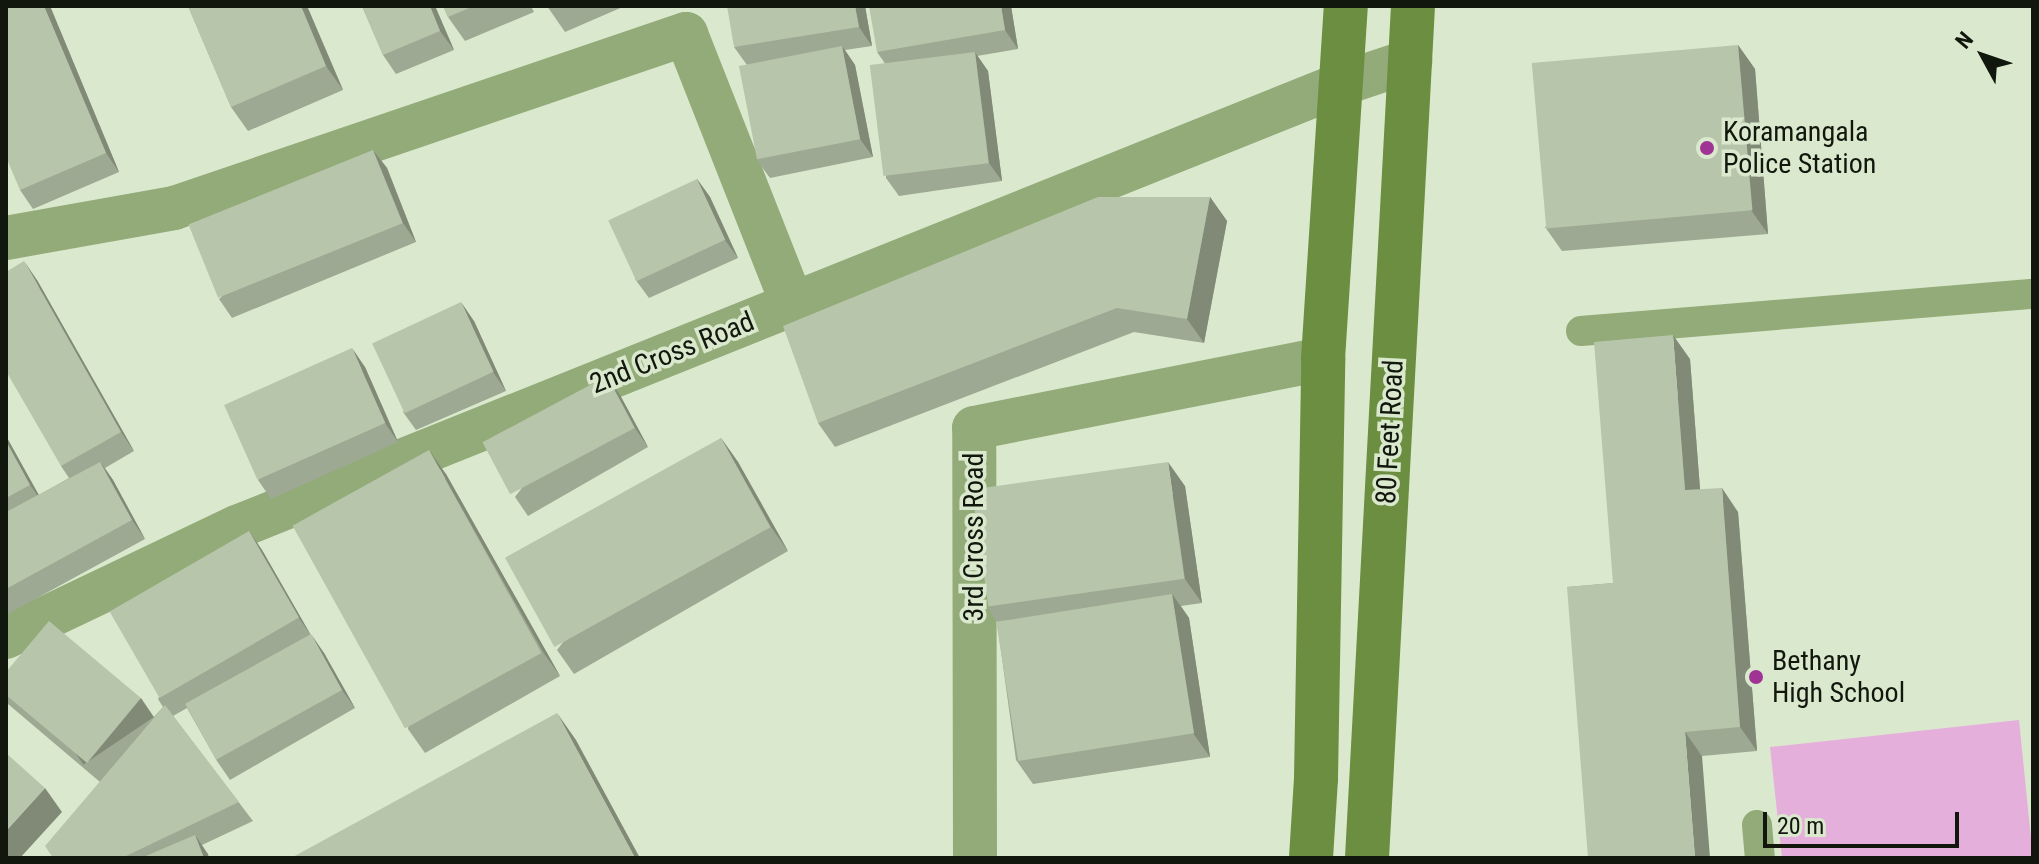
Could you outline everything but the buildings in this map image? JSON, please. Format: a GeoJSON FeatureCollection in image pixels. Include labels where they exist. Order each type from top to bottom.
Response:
{"type":"FeatureCollection","features":[{"type":"Feature","properties":{"kind":"main road"},"geometry":{"type":"LineString","coordinates":[[1311,858],[1316,762],[1323,359],[1344,83],[1346,6]]}},
{"type":"Feature","properties":{"kind":"main road","name":"80 Feet Road"},"geometry":{"type":"LineString","coordinates":[[1367,858],[1413,6]]}},
{"type":"Feature","properties":{"kind":"street"},"geometry":{"type":"LineString","coordinates":[[6,238],[174,208],[686,34],[793,305]]}},
{"type":"Feature","properties":{"kind":"street","name":"2nd Cross Road"},"geometry":{"type":"LineString","coordinates":[[6,637],[237,527],[1344,83],[1410,61]]}},
{"type":"Feature","properties":{"kind":"street","name":"3rd Cross Road"},"geometry":{"type":"LineString","coordinates":[[975,858],[974,428],[1323,359]]}},
{"type":"Feature","properties":{"kind":"lane"},"geometry":{"type":"LineString","coordinates":[[1581,331],[2033,294]]}},
{"type":"Feature","properties":{"kind":"lane"},"geometry":{"type":"LineString","coordinates":[[1757,825],[1760,858]]}},
{"type":"Feature","properties":{"kind":"shaded area"},"geometry":{"type":"Polygon","coordinates":[[[2019,720],[2033,858],[1782,858],[1770,747],[2019,720]]]}},
{"type":"Feature","properties":{"kind":"place","name":"Koramangala Police Station"},"geometry":{"type":"Point","coordinates":[1707,148]}},
{"type":"Feature","properties":{"kind":"place","name":"Bethany High School"},"geometry":{"type":"Point","coordinates":[1756,677]}}]}
